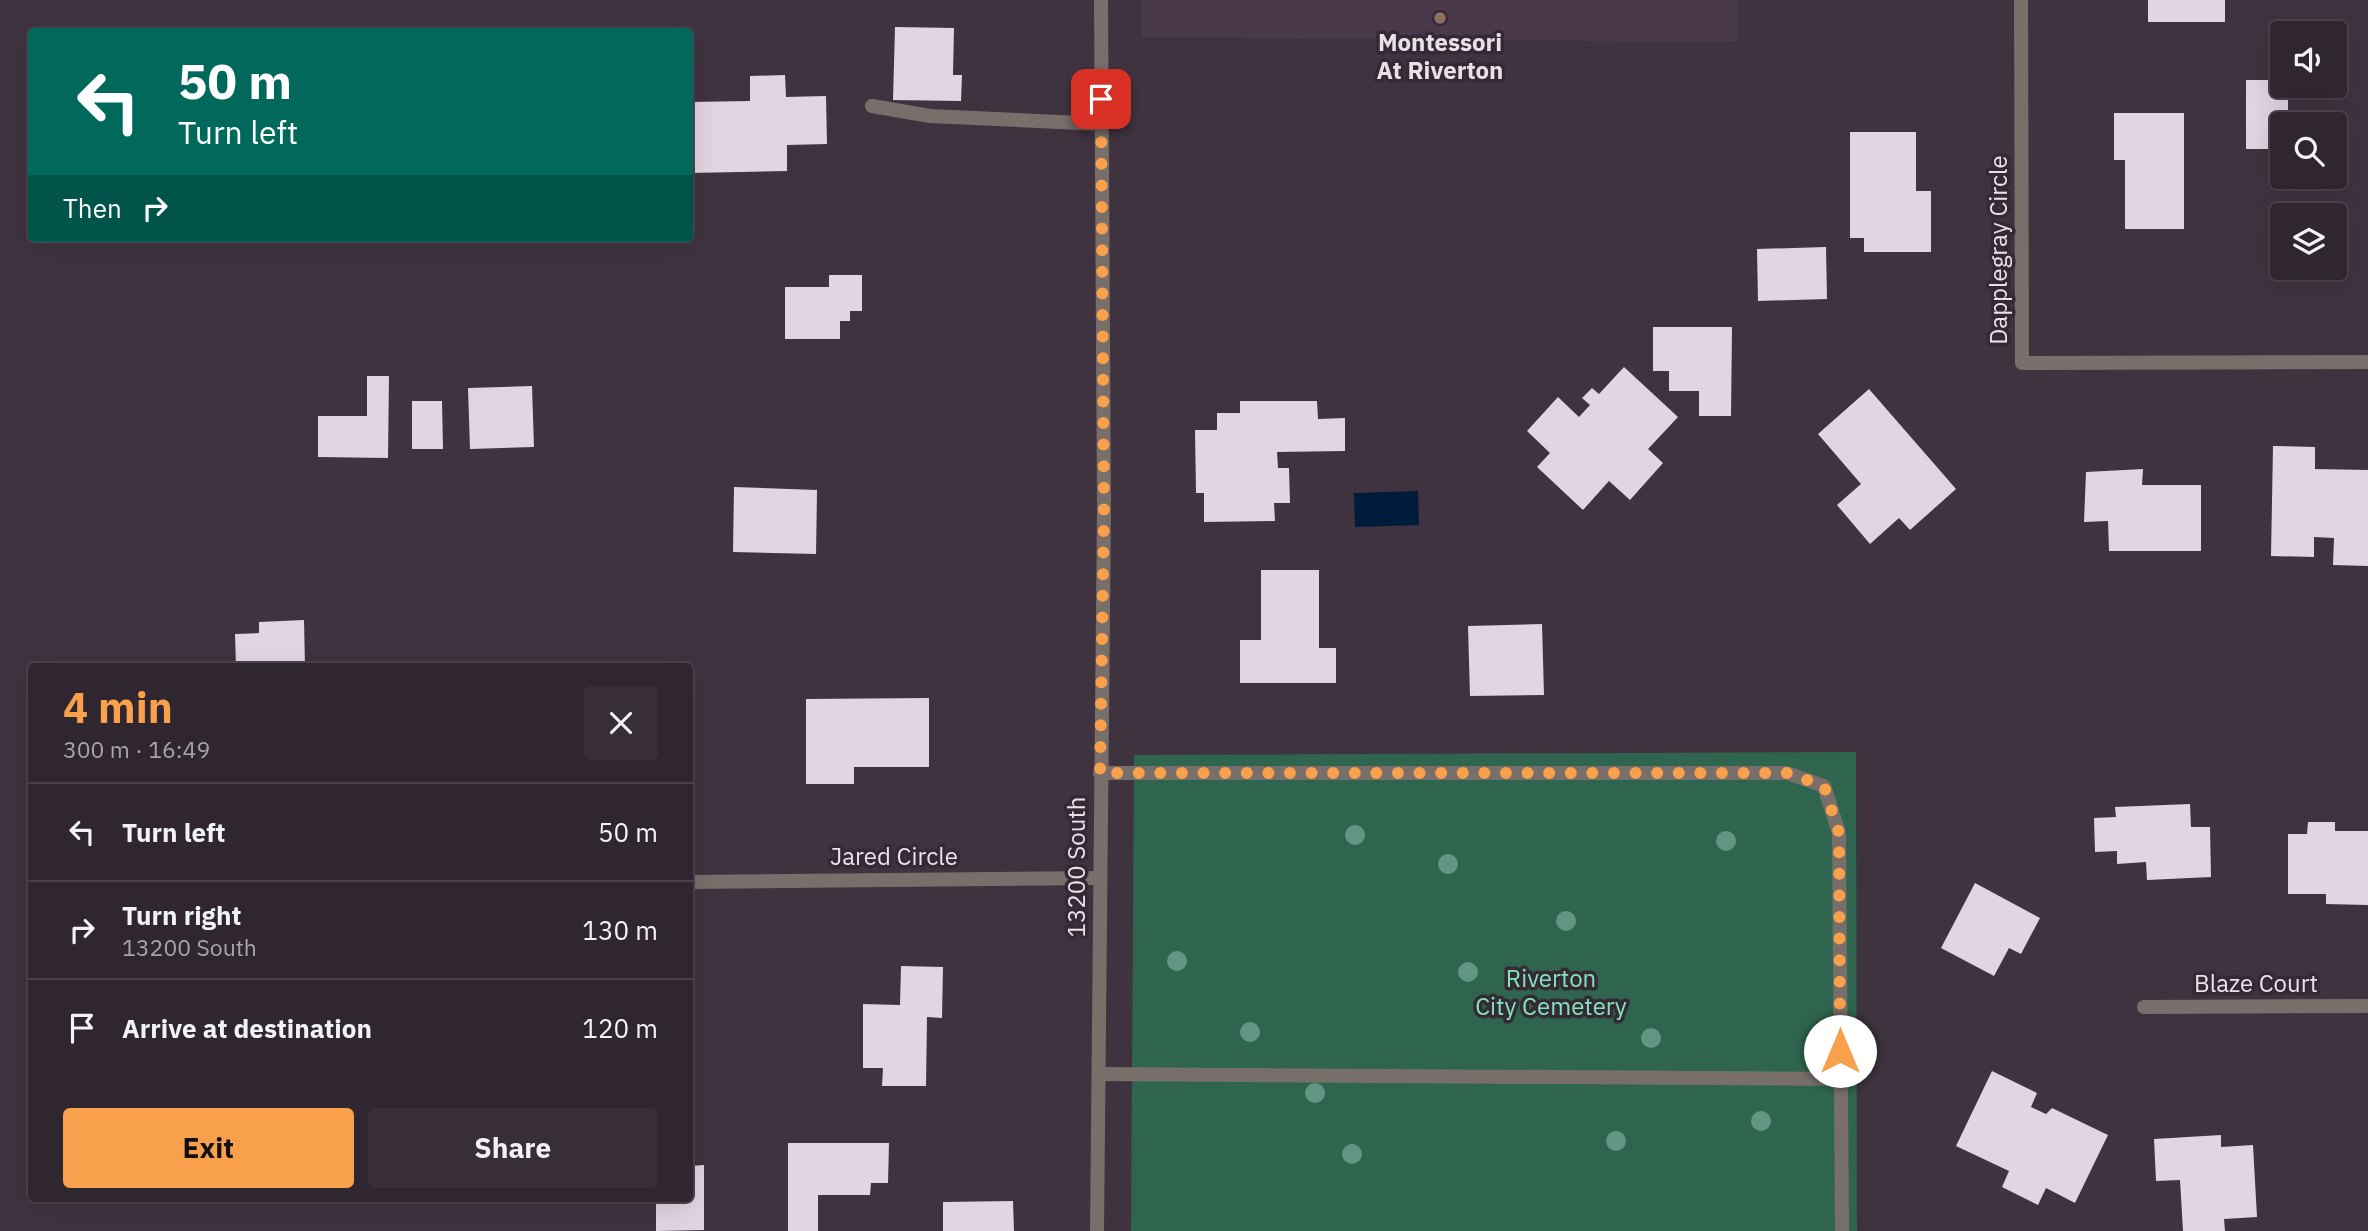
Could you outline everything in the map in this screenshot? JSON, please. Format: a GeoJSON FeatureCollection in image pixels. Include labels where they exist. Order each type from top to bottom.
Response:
{"type":"FeatureCollection","features":[{"type":"Feature","properties":{"kind":"street","name":"13200 South"},"geometry":{"type":"LineString","coordinates":[[1097,1231],[1104,508],[1101,0]]}},
{"type":"Feature","properties":{"kind":"street","name":"Dapplegray Circle"},"geometry":{"type":"LineString","coordinates":[[2021,0],[2022,363],[2368,362]]}},
{"type":"Feature","properties":{"kind":"street"},"geometry":{"type":"LineString","coordinates":[[872,106],[930,116],[1102,124]]}},
{"type":"Feature","properties":{"kind":"street"},"geometry":{"type":"LineString","coordinates":[[1100,773],[1787,773],[1824,786],[1839,833],[1842,1231]]}},
{"type":"Feature","properties":{"kind":"street","name":"Jared Circle"},"geometry":{"type":"LineString","coordinates":[[693,881],[1100,878]]}},
{"type":"Feature","properties":{"kind":"street","name":"Blaze Court"},"geometry":{"type":"LineString","coordinates":[[2144,1007],[2368,1006]]}},
{"type":"Feature","properties":{"kind":"street"},"geometry":{"type":"LineString","coordinates":[[1099,1074],[1841,1079]]}},
{"type":"Feature","properties":{"kind":"shaded area","name":"Montessori At Riverton"},"geometry":{"type":"Polygon","coordinates":[[[1141,0],[1738,0],[1738,42],[1142,37],[1141,0]]]}},
{"type":"Feature","properties":{"kind":"green space","name":"Riverton City Cemetery"},"geometry":{"type":"Polygon","coordinates":[[[1856,752],[1857,1231],[1131,1231],[1134,755],[1856,752]]]}},
{"type":"Feature","properties":{"kind":"water"},"geometry":{"type":"Polygon","coordinates":[[[1418,491],[1419,525],[1355,527],[1354,493],[1418,491]]]}},
{"type":"Feature","properties":{"kind":"building"},"geometry":{"type":"Polygon","coordinates":[[[2148,0],[2225,0],[2225,22],[2148,22],[2148,0]]]}},
{"type":"Feature","properties":{"kind":"building"},"geometry":{"type":"Polygon","coordinates":[[[895,27],[954,28],[953,75],[962,75],[961,101],[893,100],[895,27]]]}},
{"type":"Feature","properties":{"kind":"building"},"geometry":{"type":"Polygon","coordinates":[[[785,75],[786,97],[826,96],[827,144],[787,145],[787,171],[693,173],[693,102],[750,101],[750,76],[785,75]]]}},
{"type":"Feature","properties":{"kind":"building"},"geometry":{"type":"Polygon","coordinates":[[[2246,80],[2270,80],[2270,98],[2288,98],[2288,112],[2270,112],[2270,149],[2246,149],[2246,80]]]}},
{"type":"Feature","properties":{"kind":"building"},"geometry":{"type":"Polygon","coordinates":[[[2114,113],[2184,113],[2184,229],[2125,229],[2125,160],[2114,160],[2114,113]]]}},
{"type":"Feature","properties":{"kind":"building"},"geometry":{"type":"Polygon","coordinates":[[[1850,132],[1916,132],[1916,191],[1931,191],[1931,252],[1864,252],[1864,238],[1850,238],[1850,132]]]}},
{"type":"Feature","properties":{"kind":"building"},"geometry":{"type":"Polygon","coordinates":[[[1826,247],[1827,299],[1758,301],[1757,249],[1826,247]]]}},
{"type":"Feature","properties":{"kind":"building"},"geometry":{"type":"Polygon","coordinates":[[[829,275],[862,275],[862,311],[850,311],[850,321],[840,321],[840,339],[785,339],[785,287],[829,287],[829,275]]]}},
{"type":"Feature","properties":{"kind":"building"},"geometry":{"type":"Polygon","coordinates":[[[1653,327],[1732,327],[1731,416],[1699,416],[1699,391],[1669,391],[1669,371],[1653,371],[1653,327]]]}},
{"type":"Feature","properties":{"kind":"building"},"geometry":{"type":"Polygon","coordinates":[[[1624,367],[1678,417],[1648,449],[1663,463],[1630,500],[1609,481],[1583,510],[1537,467],[1550,453],[1527,431],[1558,397],[1579,417],[1590,405],[1582,398],[1592,388],[1599,394],[1624,367]]]}},
{"type":"Feature","properties":{"kind":"building"},"geometry":{"type":"Polygon","coordinates":[[[367,376],[389,376],[388,458],[318,457],[318,416],[367,416],[367,376]]]}},
{"type":"Feature","properties":{"kind":"building"},"geometry":{"type":"Polygon","coordinates":[[[532,386],[534,447],[470,449],[468,388],[532,386]]]}},
{"type":"Feature","properties":{"kind":"building"},"geometry":{"type":"Polygon","coordinates":[[[1869,389],[1956,489],[1910,530],[1899,518],[1870,544],[1837,505],[1861,484],[1818,434],[1869,389]]]}},
{"type":"Feature","properties":{"kind":"building"},"geometry":{"type":"Polygon","coordinates":[[[412,401],[442,401],[443,449],[412,449],[412,401]]]}},
{"type":"Feature","properties":{"kind":"building"},"geometry":{"type":"Polygon","coordinates":[[[1240,401],[1317,401],[1318,419],[1345,418],[1345,451],[1277,452],[1278,468],[1289,468],[1290,503],[1274,503],[1275,521],[1204,522],[1204,493],[1196,493],[1195,430],[1217,430],[1217,413],[1240,413],[1240,401]]]}},
{"type":"Feature","properties":{"kind":"building"},"geometry":{"type":"Polygon","coordinates":[[[2273,446],[2315,447],[2315,469],[2368,470],[2368,566],[2333,565],[2334,538],[2314,537],[2314,557],[2271,556],[2273,446]]]}},
{"type":"Feature","properties":{"kind":"building"},"geometry":{"type":"Polygon","coordinates":[[[2143,469],[2142,485],[2201,485],[2201,551],[2109,551],[2108,521],[2084,522],[2086,472],[2143,469]]]}},
{"type":"Feature","properties":{"kind":"building"},"geometry":{"type":"Polygon","coordinates":[[[734,487],[817,490],[816,554],[733,552],[734,487]]]}},
{"type":"Feature","properties":{"kind":"building"},"geometry":{"type":"Polygon","coordinates":[[[1261,570],[1319,570],[1319,648],[1336,648],[1336,683],[1240,683],[1240,640],[1261,640],[1261,570]]]}},
{"type":"Feature","properties":{"kind":"building"},"geometry":{"type":"Polygon","coordinates":[[[304,620],[305,663],[236,663],[235,634],[259,633],[259,622],[304,620]]]}},
{"type":"Feature","properties":{"kind":"building"},"geometry":{"type":"Polygon","coordinates":[[[1542,624],[1544,695],[1470,696],[1468,626],[1542,624]]]}},
{"type":"Feature","properties":{"kind":"building"},"geometry":{"type":"Polygon","coordinates":[[[929,698],[929,767],[854,767],[854,784],[806,784],[806,699],[929,698]]]}},
{"type":"Feature","properties":{"kind":"building"},"geometry":{"type":"Polygon","coordinates":[[[2190,804],[2191,827],[2210,827],[2211,877],[2147,880],[2146,862],[2117,864],[2117,851],[2095,852],[2094,818],[2116,817],[2115,807],[2190,804]]]}},
{"type":"Feature","properties":{"kind":"building"},"geometry":{"type":"Polygon","coordinates":[[[2308,822],[2335,822],[2335,831],[2368,831],[2368,905],[2326,904],[2326,894],[2288,894],[2288,834],[2307,834],[2308,822]]]}},
{"type":"Feature","properties":{"kind":"building"},"geometry":{"type":"Polygon","coordinates":[[[1975,883],[2040,918],[2021,954],[2009,948],[1994,976],[1941,948],[1975,883]]]}},
{"type":"Feature","properties":{"kind":"building"},"geometry":{"type":"Polygon","coordinates":[[[901,966],[943,967],[942,1018],[927,1017],[926,1086],[882,1086],[883,1068],[863,1068],[863,1004],[900,1005],[901,966]]]}},
{"type":"Feature","properties":{"kind":"building"},"geometry":{"type":"Polygon","coordinates":[[[1992,1071],[2037,1093],[2031,1107],[2046,1114],[2052,1108],[2108,1135],[2075,1203],[2046,1188],[2038,1205],[2002,1187],[2009,1171],[1956,1146],[1992,1071]]]}},
{"type":"Feature","properties":{"kind":"building"},"geometry":{"type":"Polygon","coordinates":[[[2221,1135],[2221,1147],[2253,1145],[2257,1217],[2224,1219],[2225,1231],[2183,1231],[2180,1180],[2156,1181],[2154,1139],[2221,1135]]]}},
{"type":"Feature","properties":{"kind":"building"},"geometry":{"type":"Polygon","coordinates":[[[788,1143],[889,1143],[888,1183],[871,1183],[870,1195],[818,1195],[818,1231],[788,1231],[788,1143]]]}},
{"type":"Feature","properties":{"kind":"building"},"geometry":{"type":"Polygon","coordinates":[[[704,1165],[704,1230],[656,1231],[656,1202],[693,1202],[693,1166],[704,1165]]]}},
{"type":"Feature","properties":{"kind":"building"},"geometry":{"type":"Polygon","coordinates":[[[1013,1201],[1014,1231],[943,1231],[943,1202],[1013,1201]]]}},
{"type":"Feature","properties":{"kind":"place","name":"Montessori At Riverton"},"geometry":{"type":"Point","coordinates":[1440,18]}},
{"type":"Feature","properties":{"kind":"route"},"geometry":{"type":"LineString","coordinates":[[1101,99],[1104,508],[1100,773],[1787,773],[1824,786],[1839,833],[1840,1051]]}}]}
